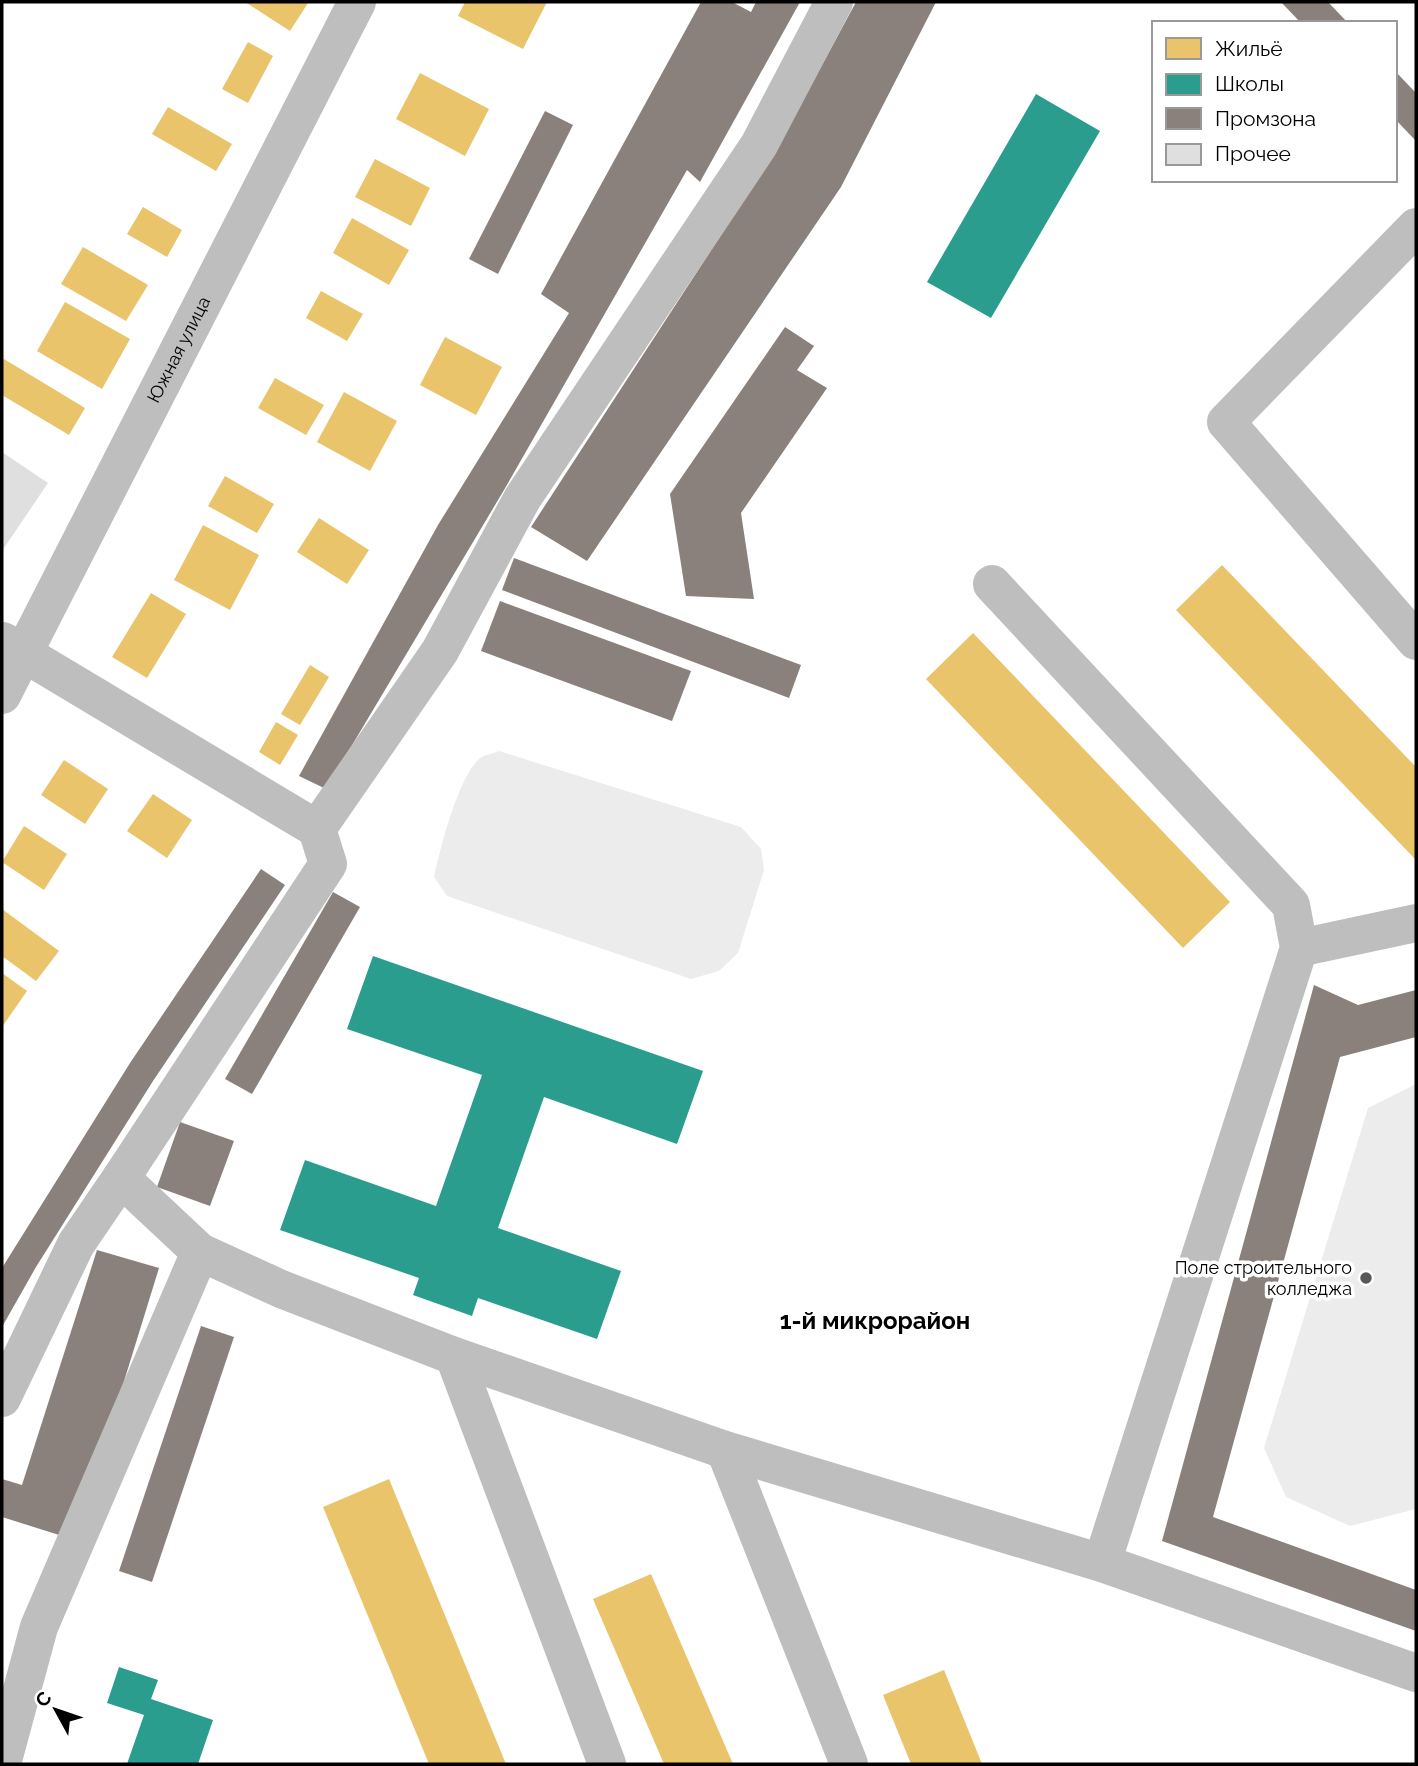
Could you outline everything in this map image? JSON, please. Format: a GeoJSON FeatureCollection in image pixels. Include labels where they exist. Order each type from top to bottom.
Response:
{"type":"FeatureCollection","features":[{"type":"Feature","properties":{"kind":"street","name":"Южная улица"},"geometry":{"type":"LineString","coordinates":[[2,695],[12,646],[358,2]]}},
{"type":"Feature","properties":{"kind":"street"},"geometry":{"type":"LineString","coordinates":[[317,829],[440,651],[522,499],[759,145],[834,2]]}},
{"type":"Feature","properties":{"kind":"street"},"geometry":{"type":"LineString","coordinates":[[1416,227],[1226,422],[1416,641]]}},
{"type":"Feature","properties":{"kind":"street"},"geometry":{"type":"LineString","coordinates":[[992,584],[1291,905],[1299,948],[1102,1563]]}},
{"type":"Feature","properties":{"kind":"street"},"geometry":{"type":"LineString","coordinates":[[2,1398],[76,1244],[328,864],[317,829],[12,646]]}},
{"type":"Feature","properties":{"kind":"street"},"geometry":{"type":"LineString","coordinates":[[1299,948],[1416,923]]}},
{"type":"Feature","properties":{"kind":"street"},"geometry":{"type":"LineString","coordinates":[[121,1178],[200,1252],[281,1289],[454,1356],[725,1450],[1102,1563],[1416,1674]]}},
{"type":"Feature","properties":{"kind":"street"},"geometry":{"type":"LineString","coordinates":[[2,1764],[39,1627],[200,1252]]}},
{"type":"Feature","properties":{"kind":"street"},"geometry":{"type":"LineString","coordinates":[[454,1356],[607,1764]]}},
{"type":"Feature","properties":{"kind":"street"},"geometry":{"type":"LineString","coordinates":[[725,1450],[849,1764]]}},
{"type":"Feature","properties":{"kind":"shaded area"},"geometry":{"type":"Polygon","coordinates":[[[499,751],[741,827],[761,849],[764,870],[738,953],[719,971],[691,979],[447,896],[434,877],[457,797],[471,768],[481,758],[499,751]]]}},
{"type":"Feature","properties":{"kind":"shaded area","name":"Поле строительного колледжа"},"geometry":{"type":"Polygon","coordinates":[[[1416,1084],[1416,1509],[1350,1526],[1286,1497],[1264,1448],[1368,1108],[1416,1084]]]}},
{"type":"Feature","properties":{"kind":"building: Жильё"},"geometry":{"type":"Polygon","coordinates":[[[245,2],[305,2],[308,3],[290,31],[245,2]]]}},
{"type":"Feature","properties":{"kind":"building: Жильё"},"geometry":{"type":"Polygon","coordinates":[[[465,2],[547,2],[523,49],[458,16],[465,2]]]}},
{"type":"Feature","properties":{"kind":"building: Жильё"},"geometry":{"type":"Polygon","coordinates":[[[248,42],[273,56],[248,103],[222,89],[248,42]]]}},
{"type":"Feature","properties":{"kind":"building: Жильё"},"geometry":{"type":"Polygon","coordinates":[[[420,73],[489,109],[465,156],[396,119],[420,73]]]}},
{"type":"Feature","properties":{"kind":"building: Жильё"},"geometry":{"type":"Polygon","coordinates":[[[168,107],[232,144],[216,171],[152,134],[168,107]]]}},
{"type":"Feature","properties":{"kind":"building: Жильё"},"geometry":{"type":"Polygon","coordinates":[[[375,159],[430,188],[411,226],[355,197],[375,159]]]}},
{"type":"Feature","properties":{"kind":"building: Жильё"},"geometry":{"type":"Polygon","coordinates":[[[143,207],[182,230],[167,257],[127,234],[143,207]]]}},
{"type":"Feature","properties":{"kind":"building: Жильё"},"geometry":{"type":"Polygon","coordinates":[[[352,218],[409,250],[389,285],[333,253],[352,218]]]}},
{"type":"Feature","properties":{"kind":"building: Жильё"},"geometry":{"type":"Polygon","coordinates":[[[83,247],[148,285],[126,321],[61,284],[83,247]]]}},
{"type":"Feature","properties":{"kind":"building: Жильё"},"geometry":{"type":"Polygon","coordinates":[[[321,291],[363,314],[347,341],[306,318],[321,291]]]}},
{"type":"Feature","properties":{"kind":"building: Жильё"},"geometry":{"type":"Polygon","coordinates":[[[65,302],[130,339],[102,389],[37,351],[65,302]]]}},
{"type":"Feature","properties":{"kind":"building: Жильё"},"geometry":{"type":"Polygon","coordinates":[[[445,337],[502,367],[476,415],[420,385],[445,337]]]}},
{"type":"Feature","properties":{"kind":"building: Жильё"},"geometry":{"type":"Polygon","coordinates":[[[4,359],[85,408],[69,435],[2,395],[4,359]]]}},
{"type":"Feature","properties":{"kind":"building: Жильё"},"geometry":{"type":"Polygon","coordinates":[[[275,378],[324,405],[306,435],[258,408],[275,378]]]}},
{"type":"Feature","properties":{"kind":"building: Жильё"},"geometry":{"type":"Polygon","coordinates":[[[344,392],[397,421],[370,471],[317,442],[344,392]]]}},
{"type":"Feature","properties":{"kind":"building: Жильё"},"geometry":{"type":"Polygon","coordinates":[[[225,476],[274,504],[257,533],[208,506],[225,476]]]}},
{"type":"Feature","properties":{"kind":"building: Жильё"},"geometry":{"type":"Polygon","coordinates":[[[319,518],[369,550],[347,584],[297,552],[319,518]]]}},
{"type":"Feature","properties":{"kind":"building: Жильё"},"geometry":{"type":"Polygon","coordinates":[[[203,525],[259,555],[230,610],[174,580],[203,525]]]}},
{"type":"Feature","properties":{"kind":"building: Жильё"},"geometry":{"type":"Polygon","coordinates":[[[1222,565],[1416,767],[1416,860],[1176,610],[1222,565]]]}},
{"type":"Feature","properties":{"kind":"building: Жильё"},"geometry":{"type":"Polygon","coordinates":[[[151,593],[186,614],[147,678],[112,657],[151,593]]]}},
{"type":"Feature","properties":{"kind":"building: Жильё"},"geometry":{"type":"Polygon","coordinates":[[[973,633],[1230,902],[1183,948],[926,679],[973,633]]]}},
{"type":"Feature","properties":{"kind":"building: Жильё"},"geometry":{"type":"Polygon","coordinates":[[[310,665],[329,677],[300,725],[281,714],[310,665]]]}},
{"type":"Feature","properties":{"kind":"building: Жильё"},"geometry":{"type":"Polygon","coordinates":[[[276,722],[298,735],[280,765],[259,752],[276,722]]]}},
{"type":"Feature","properties":{"kind":"building: Жильё"},"geometry":{"type":"Polygon","coordinates":[[[64,760],[108,789],[85,824],[41,795],[64,760]]]}},
{"type":"Feature","properties":{"kind":"building: Жильё"},"geometry":{"type":"Polygon","coordinates":[[[153,794],[192,820],[167,858],[127,831],[153,794]]]}},
{"type":"Feature","properties":{"kind":"building: Жильё"},"geometry":{"type":"Polygon","coordinates":[[[24,826],[67,854],[44,890],[2,862],[24,826]]]}},
{"type":"Feature","properties":{"kind":"building: Жильё"},"geometry":{"type":"Polygon","coordinates":[[[2,909],[59,951],[36,981],[2,956],[2,909]]]}},
{"type":"Feature","properties":{"kind":"building: Жильё"},"geometry":{"type":"Polygon","coordinates":[[[2,973],[27,991],[2,1027],[2,973]]]}},
{"type":"Feature","properties":{"kind":"building: Жильё"},"geometry":{"type":"Polygon","coordinates":[[[389,1479],[506,1764],[429,1764],[323,1507],[389,1479]]]}},
{"type":"Feature","properties":{"kind":"building: Жильё"},"geometry":{"type":"Polygon","coordinates":[[[651,1574],[733,1764],[664,1764],[593,1599],[651,1574]]]}},
{"type":"Feature","properties":{"kind":"building: Жильё"},"geometry":{"type":"Polygon","coordinates":[[[944,1670],[982,1764],[911,1764],[883,1695],[944,1670]]]}},
{"type":"Feature","properties":{"kind":"building: Школы"},"geometry":{"type":"Polygon","coordinates":[[[1036,94],[1100,131],[991,318],[927,282],[1036,94]]]}},
{"type":"Feature","properties":{"kind":"building: Школы"},"geometry":{"type":"Polygon","coordinates":[[[373,956],[703,1071],[677,1144],[544,1097],[498,1228],[621,1271],[597,1339],[478,1298],[472,1316],[413,1295],[419,1278],[280,1230],[305,1160],[436,1206],[482,1075],[347,1029],[373,956]]]}},
{"type":"Feature","properties":{"kind":"building: Школы"},"geometry":{"type":"Polygon","coordinates":[[[119,1667],[158,1680],[151,1699],[213,1720],[198,1764],[127,1764],[144,1715],[107,1703],[119,1667]]]}},
{"type":"Feature","properties":{"kind":"building: Промзона"},"geometry":{"type":"Polygon","coordinates":[[[701,2],[732,2],[751,12],[756,2],[800,2],[700,182],[687,170],[504,490],[326,789],[299,776],[438,525],[569,313],[541,294],[701,2]]]}},
{"type":"Feature","properties":{"kind":"building: Промзона"},"geometry":{"type":"Polygon","coordinates":[[[856,2],[936,2],[841,187],[587,561],[531,527],[775,152],[856,2]]]}},
{"type":"Feature","properties":{"kind":"building: Промзона"},"geometry":{"type":"Polygon","coordinates":[[[1281,2],[1328,2],[1346,21],[1299,21],[1281,2]]]}},
{"type":"Feature","properties":{"kind":"building: Промзона"},"geometry":{"type":"Polygon","coordinates":[[[1397,73],[1416,93],[1416,141],[1397,121],[1397,73]]]}},
{"type":"Feature","properties":{"kind":"building: Промзона"},"geometry":{"type":"Polygon","coordinates":[[[545,111],[573,125],[498,274],[469,259],[545,111]]]}},
{"type":"Feature","properties":{"kind":"building: Промзона"},"geometry":{"type":"Polygon","coordinates":[[[785,327],[814,346],[797,370],[827,388],[741,513],[754,599],[686,596],[670,494],[785,327]]]}},
{"type":"Feature","properties":{"kind":"building: Промзона"},"geometry":{"type":"Polygon","coordinates":[[[514,558],[801,665],[789,698],[502,590],[514,558]]]}},
{"type":"Feature","properties":{"kind":"building: Промзона"},"geometry":{"type":"Polygon","coordinates":[[[500,601],[691,671],[672,721],[481,651],[500,601]]]}},
{"type":"Feature","properties":{"kind":"building: Промзона"},"geometry":{"type":"Polygon","coordinates":[[[261,869],[285,885],[153,1081],[36,1267],[2,1327],[2,1268],[130,1063],[261,869]]]}},
{"type":"Feature","properties":{"kind":"building: Промзона"},"geometry":{"type":"Polygon","coordinates":[[[333,892],[360,907],[252,1094],[225,1079],[333,892]]]}},
{"type":"Feature","properties":{"kind":"building: Промзона"},"geometry":{"type":"Polygon","coordinates":[[[1314,985],[1358,1005],[1416,990],[1416,1037],[1340,1057],[1213,1517],[1416,1590],[1416,1631],[1162,1541],[1314,985]]]}},
{"type":"Feature","properties":{"kind":"building: Промзона"},"geometry":{"type":"Polygon","coordinates":[[[180,1122],[234,1141],[210,1206],[157,1187],[180,1122]]]}},
{"type":"Feature","properties":{"kind":"building: Промзона"},"geometry":{"type":"Polygon","coordinates":[[[97,1250],[159,1268],[75,1540],[2,1517],[2,1479],[22,1485],[97,1250]]]}},
{"type":"Feature","properties":{"kind":"building: Промзона"},"geometry":{"type":"Polygon","coordinates":[[[201,1326],[234,1337],[152,1582],[119,1571],[201,1326]]]}},
{"type":"Feature","properties":{"kind":"building: Прочее"},"geometry":{"type":"Polygon","coordinates":[[[2,452],[48,483],[2,551],[2,452]]]}},
{"type":"Feature","properties":{"kind":"place","name":"Поле строительного колледжа"},"geometry":{"type":"Point","coordinates":[1366,1278]}},
{"type":"Feature","properties":{"kind":"district","name":"1-й микрорайон"},"geometry":{"type":"Point","coordinates":[875,1321]}}]}
